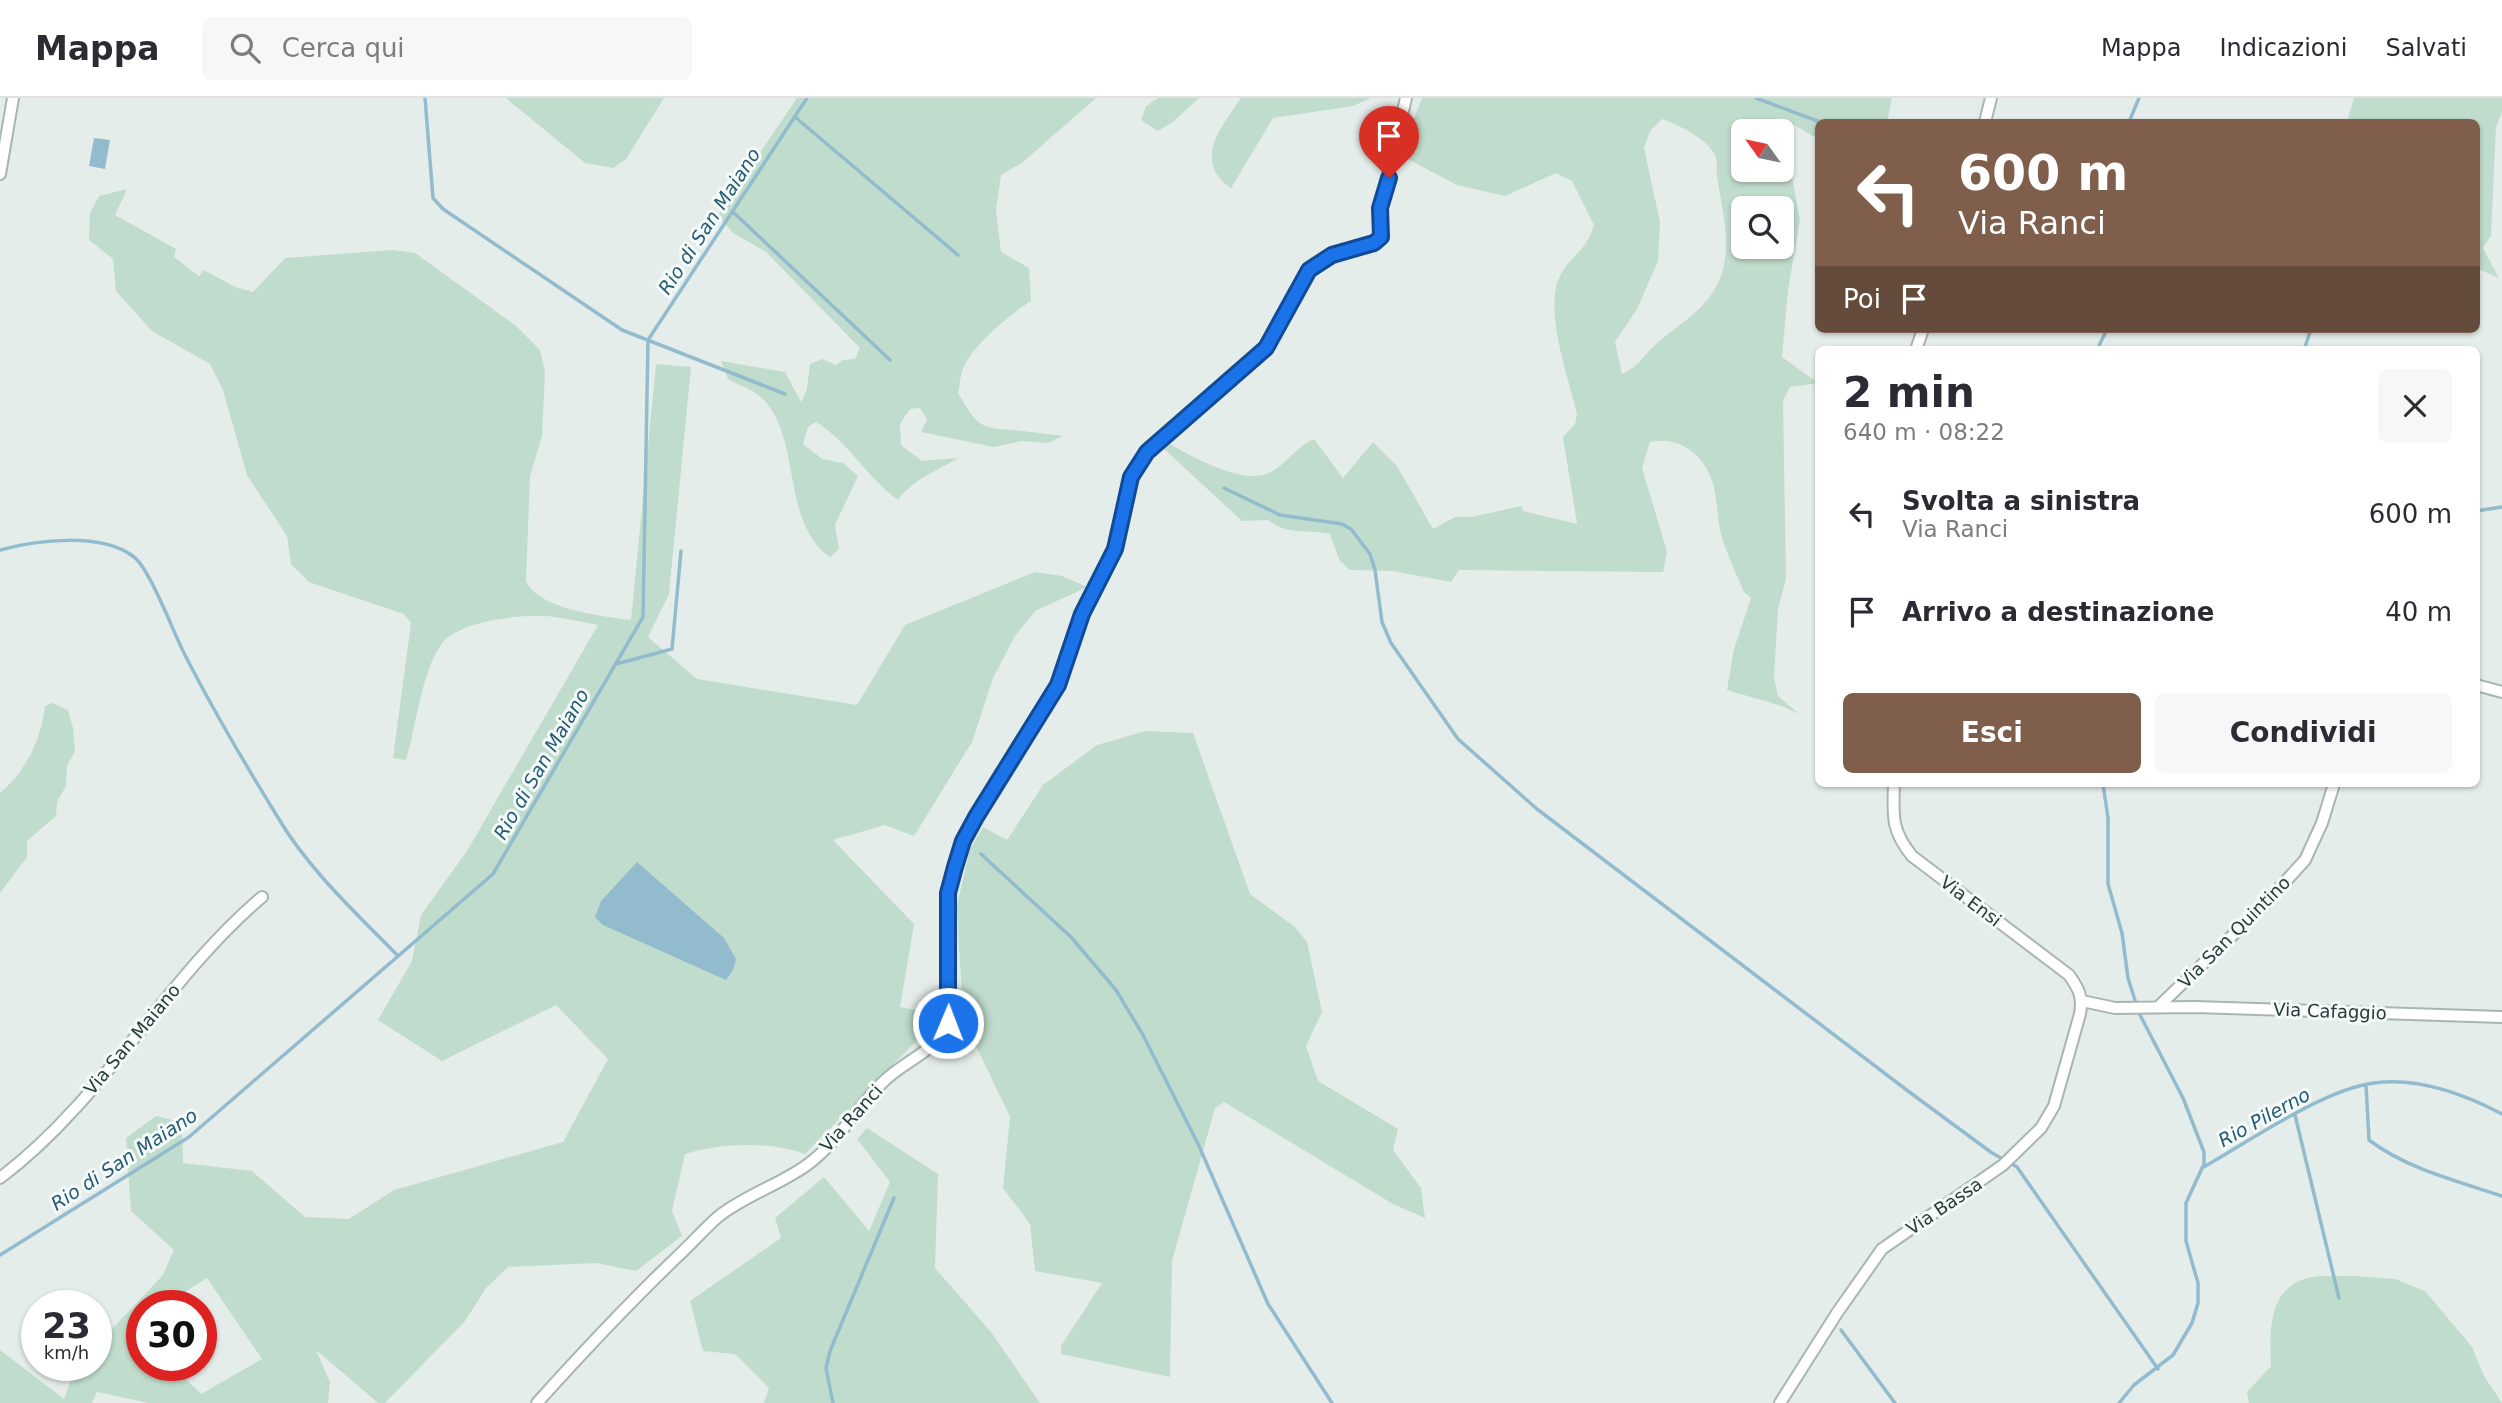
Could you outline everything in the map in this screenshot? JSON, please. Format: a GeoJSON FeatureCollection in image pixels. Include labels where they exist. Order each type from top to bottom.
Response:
{"type":"FeatureCollection","features":[{"type":"Feature","properties":{"kind":"street"},"geometry":{"type":"LineString","coordinates":[[0,174],[13,98]]}},
{"type":"Feature","properties":{"kind":"street","name":"Via Ranci"},"geometry":{"type":"LineString","coordinates":[[537,1403],[612,1320],[717,1218],[739,1202],[809,1164],[882,1083],[928,1051],[941,1038],[948,1023],[948,893],[963,841],[1058,685],[1082,614],[1115,549],[1131,477],[1147,452],[1266,348],[1309,270],[1332,255],[1374,243],[1381,237],[1380,208],[1406,98]]}},
{"type":"Feature","properties":{"kind":"street"},"geometry":{"type":"LineString","coordinates":[[1985,119],[1991,98]]}},
{"type":"Feature","properties":{"kind":"street"},"geometry":{"type":"LineString","coordinates":[[2480,686],[2502,692]]}},
{"type":"Feature","properties":{"kind":"street","name":"Via Ensi"},"geometry":{"type":"LineString","coordinates":[[1894,787],[1893,820],[1897,838],[1912,856],[2052,961],[2074,982],[2082,1001]]}},
{"type":"Feature","properties":{"kind":"street","name":"Via San Quintino"},"geometry":{"type":"LineString","coordinates":[[2153,1007],[2262,907],[2305,860],[2322,823],[2333,787]]}},
{"type":"Feature","properties":{"kind":"street","name":"Via San Maiano"},"geometry":{"type":"LineString","coordinates":[[0,1178],[39,1148],[200,958],[233,922],[262,897]]}},
{"type":"Feature","properties":{"kind":"street"},"geometry":{"type":"LineString","coordinates":[[2082,1001],[2127,1008],[2153,1007]]}},
{"type":"Feature","properties":{"kind":"street","name":"Via Bassa"},"geometry":{"type":"LineString","coordinates":[[1780,1403],[1882,1249],[2007,1162],[2041,1128],[2054,1106],[2082,1001]]}},
{"type":"Feature","properties":{"kind":"street","name":"Via Cafaggio"},"geometry":{"type":"LineString","coordinates":[[2153,1007],[2502,1017]]}},
{"type":"Feature","properties":{"kind":"green space"},"geometry":{"type":"Polygon","coordinates":[[[506,98],[664,98],[626,159],[613,168],[585,163],[506,98]]]}},
{"type":"Feature","properties":{"kind":"green space"},"geometry":{"type":"Polygon","coordinates":[[[797,98],[1096,98],[1023,162],[1001,175],[996,210],[1001,252],[1029,268],[1031,301],[1012,314],[973,352],[962,371],[958,393],[974,418],[985,426],[1063,436],[1048,443],[1021,441],[994,447],[921,432],[927,420],[920,408],[910,409],[900,424],[901,445],[922,461],[958,458],[918,481],[898,500],[828,430],[816,422],[808,427],[803,444],[822,459],[843,463],[858,476],[835,525],[839,549],[830,557],[814,542],[804,522],[781,430],[772,410],[757,394],[728,379],[721,361],[785,372],[801,402],[807,389],[810,364],[822,359],[836,365],[843,360],[855,359],[860,348],[766,252],[733,233],[718,215],[797,98]]]}},
{"type":"Feature","properties":{"kind":"green space"},"geometry":{"type":"Polygon","coordinates":[[[1158,98],[1199,98],[1173,122],[1158,131],[1141,120],[1146,106],[1158,98]]]}},
{"type":"Feature","properties":{"kind":"green space"},"geometry":{"type":"Polygon","coordinates":[[[1241,98],[1371,98],[1353,106],[1273,118],[1231,188],[1219,178],[1213,167],[1212,156],[1219,133],[1241,98]]]}},
{"type":"Feature","properties":{"kind":"green space"},"geometry":{"type":"Polygon","coordinates":[[[1422,98],[1892,98],[1888,119],[1815,119],[1815,137],[1794,125],[1794,119],[1731,119],[1731,182],[1793,182],[1800,220],[1794,255],[1794,196],[1731,196],[1731,259],[1793,259],[1782,357],[1815,381],[1815,383],[1790,387],[1783,401],[1786,579],[1778,609],[1774,677],[1778,696],[1799,714],[1782,706],[1727,690],[1734,649],[1751,598],[1744,592],[1723,541],[1711,476],[1699,458],[1682,445],[1650,442],[1642,468],[1667,552],[1663,572],[1459,570],[1451,582],[1393,571],[1350,570],[1340,561],[1330,534],[1290,530],[1268,520],[1242,521],[1164,449],[1170,444],[1219,468],[1248,476],[1260,476],[1277,468],[1314,439],[1343,478],[1373,442],[1397,466],[1433,529],[1455,517],[1472,517],[1521,506],[1523,511],[1577,524],[1563,437],[1575,424],[1577,414],[1559,343],[1554,305],[1561,274],[1583,247],[1594,225],[1572,181],[1556,173],[1505,196],[1457,185],[1400,155],[1422,98]],[[1662,119],[1650,131],[1644,148],[1660,222],[1658,261],[1637,309],[1615,342],[1622,374],[1637,364],[1703,305],[1722,274],[1726,246],[1717,162],[1711,149],[1699,138],[1662,119]]]}},
{"type":"Feature","properties":{"kind":"green space"},"geometry":{"type":"Polygon","coordinates":[[[2354,98],[2502,98],[2502,112],[2496,127],[2491,236],[2483,248],[2499,278],[2480,270],[2480,119],[2348,119],[2354,98]]]}},
{"type":"Feature","properties":{"kind":"green space"},"geometry":{"type":"Polygon","coordinates":[[[127,189],[115,215],[176,249],[174,257],[199,276],[204,270],[235,287],[253,292],[285,258],[393,250],[415,253],[515,325],[540,350],[545,372],[542,436],[530,476],[526,581],[533,591],[543,598],[572,610],[631,620],[656,364],[691,367],[669,594],[648,637],[697,679],[857,705],[905,625],[1035,572],[1062,576],[1087,587],[1035,611],[1015,636],[993,678],[972,742],[914,836],[885,825],[833,840],[914,924],[900,1007],[942,1015],[805,1154],[776,1147],[745,1145],[685,1154],[672,1211],[682,1236],[636,1271],[596,1263],[508,1267],[486,1288],[465,1321],[385,1403],[378,1403],[316,1350],[330,1382],[328,1403],[149,1403],[97,1392],[92,1403],[0,1403],[0,1350],[21,1366],[21,1381],[40,1381],[64,1399],[71,1381],[112,1381],[112,1329],[126,1314],[126,1381],[188,1381],[201,1394],[262,1359],[207,1278],[188,1290],[149,1290],[163,1275],[174,1250],[131,1211],[126,1138],[156,1116],[182,1122],[183,1163],[252,1171],[305,1217],[349,1219],[394,1190],[563,1142],[608,1059],[556,1005],[442,1061],[378,1020],[412,961],[421,915],[467,851],[598,625],[551,617],[520,616],[476,624],[451,635],[443,642],[430,667],[406,760],[393,758],[411,623],[404,614],[309,582],[291,564],[287,536],[247,475],[223,390],[210,364],[152,331],[116,291],[113,259],[89,240],[90,213],[99,196],[127,189]]]}},
{"type":"Feature","properties":{"kind":"green space"},"geometry":{"type":"Polygon","coordinates":[[[52,703],[68,710],[73,728],[75,751],[67,766],[66,786],[57,802],[56,816],[27,841],[27,857],[0,893],[0,793],[25,765],[36,743],[45,706],[52,703]]]}},
{"type":"Feature","properties":{"kind":"green space"},"geometry":{"type":"Polygon","coordinates":[[[1146,731],[1193,733],[1250,894],[1295,927],[1307,942],[1322,1012],[1306,1046],[1318,1081],[1398,1129],[1393,1150],[1421,1188],[1425,1218],[1393,1204],[1224,1102],[1215,1108],[1172,1261],[1170,1377],[1061,1354],[1061,1346],[1102,1283],[1035,1271],[1030,1224],[1003,1188],[1010,1117],[964,1021],[957,905],[970,849],[983,827],[1007,840],[1043,785],[1097,745],[1146,731]]]}},
{"type":"Feature","properties":{"kind":"green space"},"geometry":{"type":"Polygon","coordinates":[[[867,1128],[938,1174],[935,1268],[991,1332],[1040,1403],[764,1403],[769,1388],[735,1354],[703,1351],[690,1301],[781,1238],[775,1218],[824,1177],[869,1231],[890,1182],[857,1139],[867,1128]]]}},
{"type":"Feature","properties":{"kind":"green space"},"geometry":{"type":"Polygon","coordinates":[[[2310,1277],[2395,1279],[2425,1291],[2472,1347],[2484,1376],[2502,1403],[2249,1403],[2247,1392],[2271,1366],[2273,1315],[2283,1294],[2292,1285],[2310,1277]]]}},
{"type":"Feature","properties":{"kind":"water"},"geometry":{"type":"Polygon","coordinates":[[[94,138],[110,140],[105,169],[89,166],[94,138]]]}},
{"type":"Feature","properties":{"kind":"water"},"geometry":{"type":"Polygon","coordinates":[[[637,862],[724,938],[736,959],[726,980],[603,925],[595,917],[601,901],[637,862]]]}},
{"type":"Feature","properties":{"kind":"waterway"},"geometry":{"type":"LineString","coordinates":[[425,98],[433,198],[443,209],[622,330],[785,394]]}},
{"type":"Feature","properties":{"kind":"waterway","name":"Rio di San Maiano"},"geometry":{"type":"LineString","coordinates":[[0,1255],[189,1137],[493,874],[643,617],[648,340],[807,98]]}},
{"type":"Feature","properties":{"kind":"waterway"},"geometry":{"type":"LineString","coordinates":[[1756,98],[1815,120]]}},
{"type":"Feature","properties":{"kind":"waterway"},"geometry":{"type":"LineString","coordinates":[[2130,119],[2139,98]]}},
{"type":"Feature","properties":{"kind":"waterway"},"geometry":{"type":"LineString","coordinates":[[795,117],[958,255]]}},
{"type":"Feature","properties":{"kind":"waterway"},"geometry":{"type":"LineString","coordinates":[[732,211],[890,360]]}},
{"type":"Feature","properties":{"kind":"waterway"},"geometry":{"type":"LineString","coordinates":[[2099,346],[2105,333]]}},
{"type":"Feature","properties":{"kind":"waterway"},"geometry":{"type":"LineString","coordinates":[[2305,346],[2310,333]]}},
{"type":"Feature","properties":{"kind":"waterway"},"geometry":{"type":"LineString","coordinates":[[1224,488],[1280,515],[1342,524],[1351,529],[1370,554],[1375,570],[1382,622],[1391,643],[1458,739],[1537,809],[1908,1091],[1992,1153],[2017,1167],[2158,1369]]}},
{"type":"Feature","properties":{"kind":"waterway"},"geometry":{"type":"LineString","coordinates":[[2480,510],[2502,507]]}},
{"type":"Feature","properties":{"kind":"waterway"},"geometry":{"type":"LineString","coordinates":[[0,550],[32,543],[68,540],[105,544],[134,557],[147,574],[185,655],[218,716],[289,835],[333,890],[398,956]]}},
{"type":"Feature","properties":{"kind":"waterway"},"geometry":{"type":"LineString","coordinates":[[616,664],[672,649],[681,551]]}},
{"type":"Feature","properties":{"kind":"waterway"},"geometry":{"type":"LineString","coordinates":[[2103,787],[2108,818],[2108,884],[2122,933],[2128,978],[2139,1013],[2183,1098],[2204,1152],[2204,1164],[2186,1203],[2186,1241],[2198,1283],[2198,1303],[2192,1323],[2173,1355],[2134,1385],[2119,1403]]}},
{"type":"Feature","properties":{"kind":"waterway"},"geometry":{"type":"LineString","coordinates":[[981,854],[1071,937],[1116,990],[1143,1035],[1199,1146],[1268,1304],[1332,1403]]}},
{"type":"Feature","properties":{"kind":"waterway","name":"Rio Pilerno"},"geometry":{"type":"LineString","coordinates":[[2202,1168],[2263,1131],[2332,1095],[2374,1083],[2407,1082],[2424,1085],[2456,1094],[2502,1114]]}},
{"type":"Feature","properties":{"kind":"waterway"},"geometry":{"type":"LineString","coordinates":[[2366,1085],[2369,1140],[2416,1167],[2502,1196]]}},
{"type":"Feature","properties":{"kind":"waterway"},"geometry":{"type":"LineString","coordinates":[[2295,1115],[2339,1298]]}},
{"type":"Feature","properties":{"kind":"waterway"},"geometry":{"type":"LineString","coordinates":[[833,1403],[826,1368],[830,1351],[894,1198]]}},
{"type":"Feature","properties":{"kind":"waterway"},"geometry":{"type":"LineString","coordinates":[[1841,1330],[1895,1403]]}},
{"type":"Feature","properties":{"kind":"route"},"geometry":{"type":"LineString","coordinates":[[948,1023],[948,893],[963,841],[1058,685],[1082,614],[1115,549],[1124,496],[1131,477],[1147,452],[1248,367],[1266,348],[1293,304],[1309,270],[1321,260],[1374,243],[1381,237],[1383,230],[1380,208],[1389,178]]}}]}
